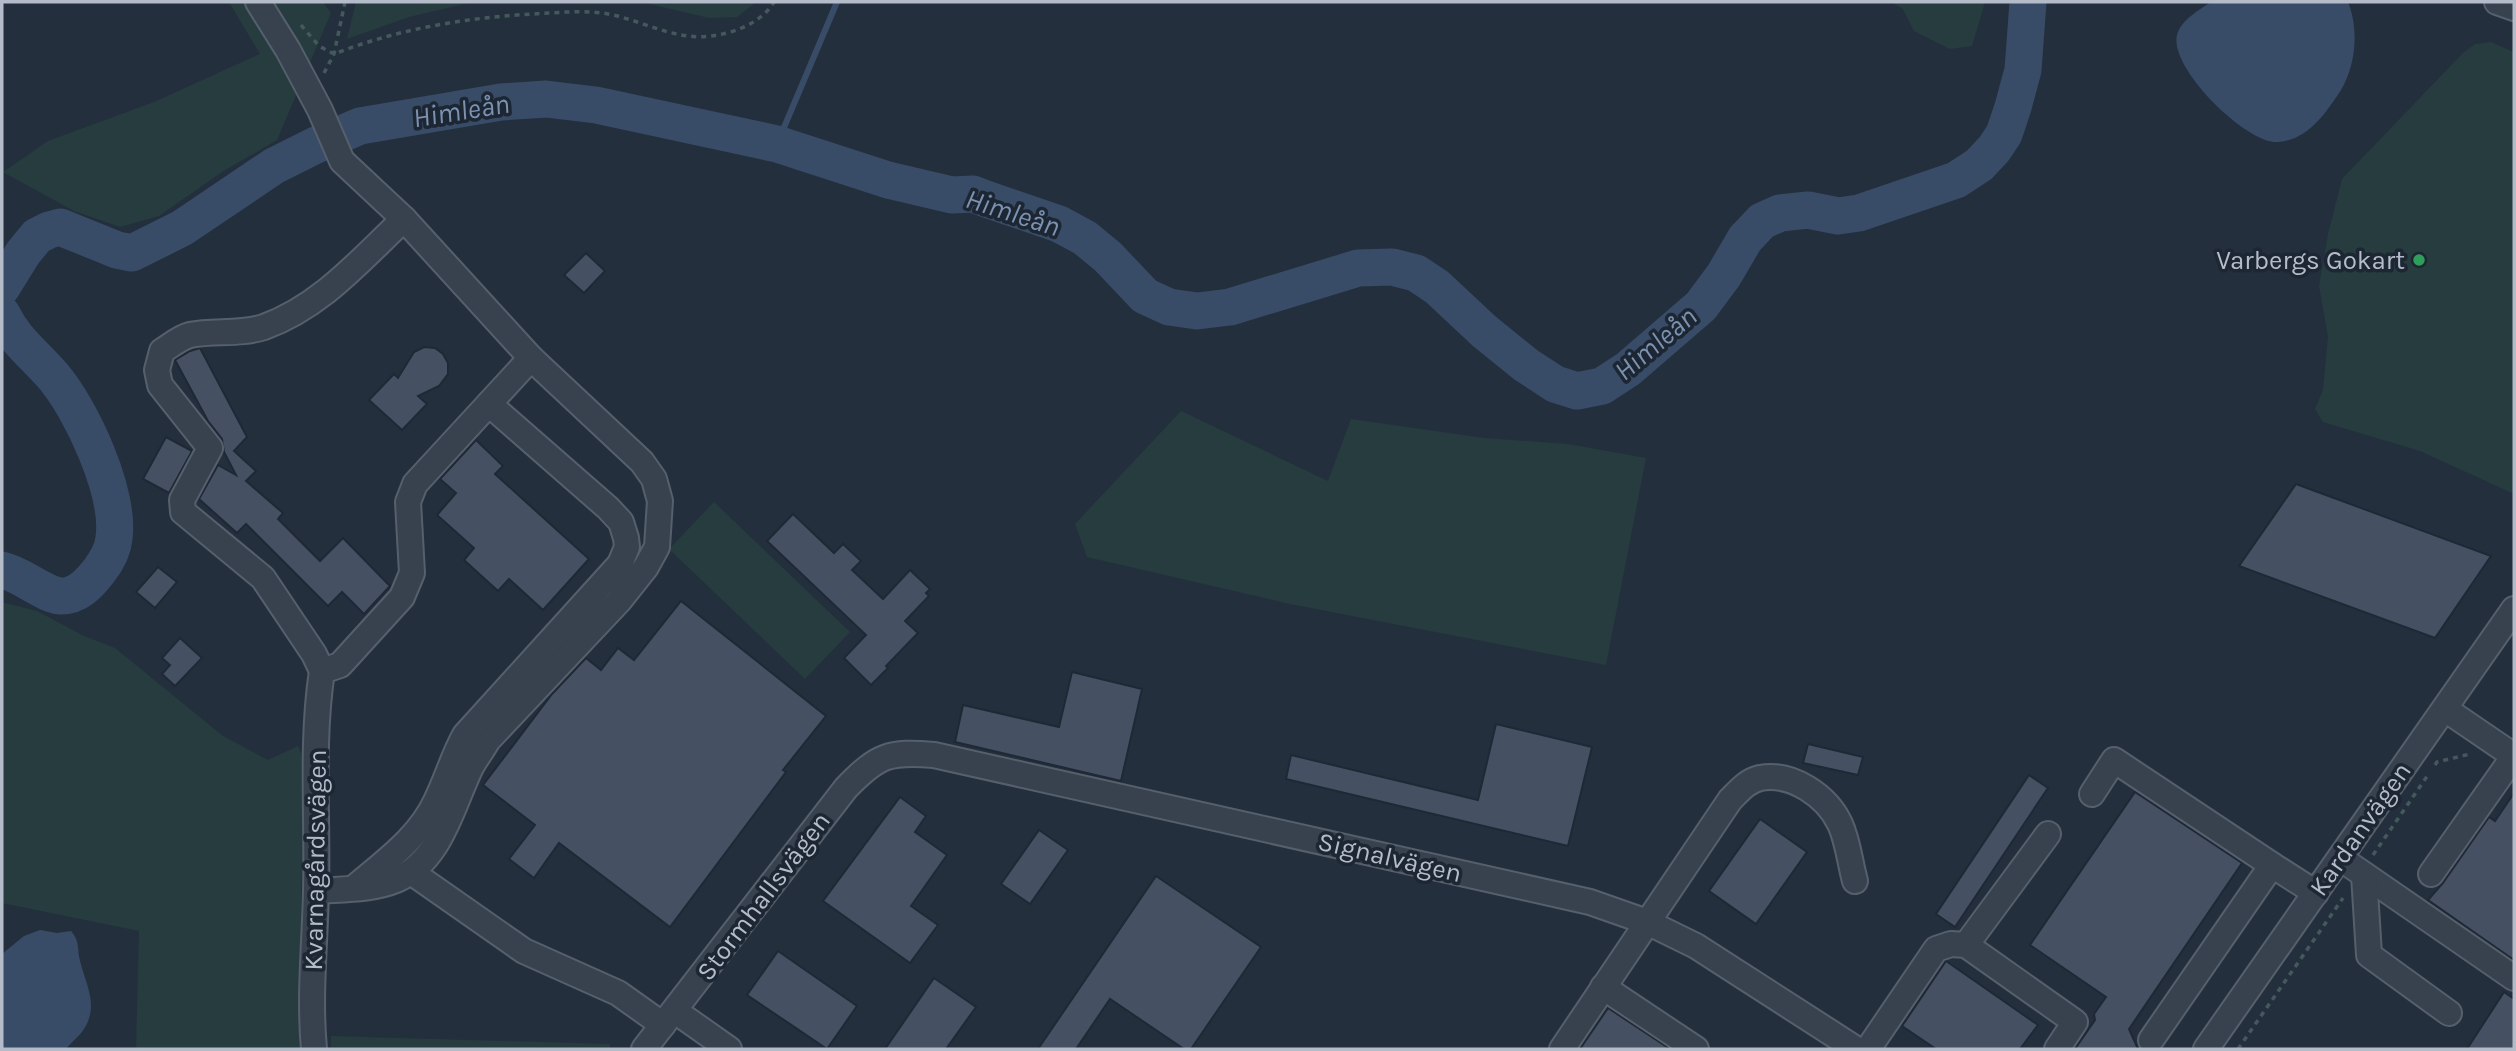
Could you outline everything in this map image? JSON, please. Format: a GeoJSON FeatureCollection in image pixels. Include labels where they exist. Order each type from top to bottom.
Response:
{"type":"FeatureCollection","features":[{"type":"Feature","properties":{"kind":"street"},"geometry":{"type":"LineString","coordinates":[[258,2],[316,102],[342,160],[404,219],[530,358],[642,462],[654,479],[660,501],[657,547],[646,566],[619,601],[488,740],[472,766],[442,833],[424,860],[411,872],[381,885],[316,891]]}},
{"type":"Feature","properties":{"kind":"street"},"geometry":{"type":"LineString","coordinates":[[2497,2],[2514,8]]}},
{"type":"Feature","properties":{"kind":"street"},"geometry":{"type":"LineString","coordinates":[[404,219],[339,282],[296,311],[264,327],[239,332],[188,335],[162,351],[157,370],[160,385],[210,448],[181,500],[183,512],[263,578],[314,654],[322,671],[341,665],[402,597],[412,573],[408,502],[415,484],[530,358]]}},
{"type":"Feature","properties":{"kind":"street"},"geometry":{"type":"LineString","coordinates":[[353,889],[408,842],[423,824],[465,735],[594,596],[620,564],[627,547],[621,522],[608,508],[489,404]]}},
{"type":"Feature","properties":{"kind":"street","name":"Kardanvägen"},"geometry":{"type":"LineString","coordinates":[[2206,1049],[2514,609]]}},
{"type":"Feature","properties":{"kind":"street","name":"Kvarnagårdsvägen"},"geometry":{"type":"LineString","coordinates":[[314,1049],[312,1021],[317,738],[322,671]]}},
{"type":"Feature","properties":{"kind":"street"},"geometry":{"type":"LineString","coordinates":[[2431,874],[2514,756],[2445,709]]}},
{"type":"Feature","properties":{"kind":"street","name":"Signalvägen"},"geometry":{"type":"LineString","coordinates":[[891,754],[912,753],[947,758],[1577,900],[1647,922],[1696,946],[1840,1045]]}},
{"type":"Feature","properties":{"kind":"street","name":"Stormhallsvägen"},"geometry":{"type":"LineString","coordinates":[[644,1049],[846,788],[863,770],[891,754]]}},
{"type":"Feature","properties":{"kind":"street"},"geometry":{"type":"LineString","coordinates":[[2092,794],[2114,760],[2316,893]]}},
{"type":"Feature","properties":{"kind":"street"},"geometry":{"type":"LineString","coordinates":[[1562,1049],[1730,800],[1745,785],[1761,778],[1779,779],[1802,785],[1818,794],[1840,825],[1855,881]]}},
{"type":"Feature","properties":{"kind":"street"},"geometry":{"type":"LineString","coordinates":[[1966,946],[2049,834]]}},
{"type":"Feature","properties":{"kind":"street"},"geometry":{"type":"LineString","coordinates":[[2340,858],[2514,978]]}},
{"type":"Feature","properties":{"kind":"street"},"geometry":{"type":"LineString","coordinates":[[2151,1040],[2272,864]]}},
{"type":"Feature","properties":{"kind":"street"},"geometry":{"type":"LineString","coordinates":[[411,872],[524,951],[618,993],[729,1049]]}},
{"type":"Feature","properties":{"kind":"street"},"geometry":{"type":"LineString","coordinates":[[2364,875],[2369,955],[2449,1013]]}},
{"type":"Feature","properties":{"kind":"street"},"geometry":{"type":"LineString","coordinates":[[1868,1049],[1937,949],[1951,944],[1966,946],[2075,1022],[2057,1049]]}},
{"type":"Feature","properties":{"kind":"street"},"geometry":{"type":"LineString","coordinates":[[1603,987],[1696,1049]]}},
{"type":"Feature","properties":{"kind":"path"},"geometry":{"type":"LineString","coordinates":[[316,102],[334,54],[345,2]]}},
{"type":"Feature","properties":{"kind":"path"},"geometry":{"type":"LineString","coordinates":[[300,24],[319,46],[334,54],[368,41],[450,22],[567,12],[603,13],[671,34],[709,37],[753,23],[764,15],[774,2]]}},
{"type":"Feature","properties":{"kind":"green space"},"geometry":{"type":"Polygon","coordinates":[[[229,2],[323,2],[331,13],[277,140],[222,172],[159,216],[120,227],[74,211],[3,172],[48,141],[154,102],[260,54],[229,2]]]}},
{"type":"Feature","properties":{"kind":"green space"},"geometry":{"type":"Polygon","coordinates":[[[356,2],[473,2],[409,17],[347,39],[356,2]]]}},
{"type":"Feature","properties":{"kind":"green space"},"geometry":{"type":"Polygon","coordinates":[[[641,2],[756,2],[737,17],[709,18],[641,2]]]}},
{"type":"Feature","properties":{"kind":"green space"},"geometry":{"type":"Polygon","coordinates":[[[1891,2],[1985,2],[1972,46],[1950,49],[1914,31],[1903,9],[1891,2]]]}},
{"type":"Feature","properties":{"kind":"green space","name":"Varbergs Gokart"},"geometry":{"type":"Polygon","coordinates":[[[2491,42],[2514,52],[2514,494],[2420,451],[2323,422],[2315,409],[2323,390],[2328,337],[2319,286],[2328,234],[2342,179],[2463,53],[2475,44],[2491,42]]]}},
{"type":"Feature","properties":{"kind":"green space"},"geometry":{"type":"Polygon","coordinates":[[[1181,411],[1328,481],[1351,419],[1484,438],[1568,444],[1646,458],[1606,665],[1290,604],[1087,557],[1075,524],[1181,411]]]}},
{"type":"Feature","properties":{"kind":"green space"},"geometry":{"type":"Polygon","coordinates":[[[714,502],[850,632],[805,679],[669,549],[714,502]]]}},
{"type":"Feature","properties":{"kind":"green space"},"geometry":{"type":"Polygon","coordinates":[[[2,602],[37,611],[82,635],[115,648],[223,736],[268,760],[298,746],[308,768],[301,891],[301,1049],[136,1049],[139,931],[2,903],[2,602]]]}},
{"type":"Feature","properties":{"kind":"green space"},"geometry":{"type":"Polygon","coordinates":[[[331,1036],[610,1044],[610,1049],[331,1049],[331,1036]]]}},
{"type":"Feature","properties":{"kind":"water"},"geometry":{"type":"Polygon","coordinates":[[[2211,2],[2348,2],[2355,35],[2350,70],[2341,90],[2322,116],[2298,137],[2277,142],[2263,139],[2247,130],[2212,101],[2185,66],[2178,49],[2179,30],[2186,20],[2211,2]]]}},
{"type":"Feature","properties":{"kind":"water"},"geometry":{"type":"Polygon","coordinates":[[[40,930],[57,933],[71,931],[76,938],[90,995],[91,1012],[82,1032],[66,1049],[2,1049],[2,954],[24,936],[40,930]]]}},
{"type":"Feature","properties":{"kind":"building"},"geometry":{"type":"Polygon","coordinates":[[[586,253],[605,271],[584,293],[564,275],[586,253]]]}},
{"type":"Feature","properties":{"kind":"building"},"geometry":{"type":"Polygon","coordinates":[[[424,347],[435,348],[443,354],[448,363],[448,374],[439,386],[418,396],[427,404],[402,430],[369,400],[394,374],[398,378],[414,352],[424,347]]]}},
{"type":"Feature","properties":{"kind":"building"},"geometry":{"type":"Polygon","coordinates":[[[200,348],[247,437],[234,451],[256,471],[246,481],[283,513],[278,519],[320,561],[343,538],[390,586],[364,614],[342,592],[328,606],[246,524],[237,533],[199,499],[218,465],[236,475],[224,452],[222,439],[208,421],[175,360],[200,348]]]}},
{"type":"Feature","properties":{"kind":"building"},"geometry":{"type":"Polygon","coordinates":[[[166,437],[192,451],[169,493],[143,479],[166,437]]]}},
{"type":"Feature","properties":{"kind":"building"},"geometry":{"type":"Polygon","coordinates":[[[476,440],[503,466],[495,474],[589,559],[543,610],[509,579],[498,591],[464,560],[474,548],[437,515],[456,493],[440,479],[476,440]]]}},
{"type":"Feature","properties":{"kind":"building"},"geometry":{"type":"Polygon","coordinates":[[[2296,484],[2491,556],[2435,638],[2239,566],[2296,484]]]}},
{"type":"Feature","properties":{"kind":"building"},"geometry":{"type":"Polygon","coordinates":[[[793,514],[834,553],[843,544],[861,561],[852,570],[883,599],[910,570],[930,589],[926,593],[929,596],[905,621],[918,633],[871,685],[844,658],[866,635],[767,541],[793,514]]]}},
{"type":"Feature","properties":{"kind":"building"},"geometry":{"type":"Polygon","coordinates":[[[158,567],[177,582],[155,608],[136,592],[158,567]]]}},
{"type":"Feature","properties":{"kind":"building"},"geometry":{"type":"Polygon","coordinates":[[[681,601],[826,716],[783,770],[786,772],[670,927],[559,843],[534,878],[509,859],[535,825],[483,785],[552,694],[586,658],[601,670],[618,648],[634,660],[681,601]]]}},
{"type":"Feature","properties":{"kind":"building"},"geometry":{"type":"Polygon","coordinates":[[[180,638],[202,658],[175,686],[162,674],[170,665],[162,658],[180,638]]]}},
{"type":"Feature","properties":{"kind":"building"},"geometry":{"type":"Polygon","coordinates":[[[1072,672],[1142,689],[1121,781],[955,742],[963,705],[1059,727],[1072,672]]]}},
{"type":"Feature","properties":{"kind":"building"},"geometry":{"type":"Polygon","coordinates":[[[1496,724],[1592,747],[1568,846],[1286,779],[1291,755],[1478,800],[1496,724]]]}},
{"type":"Feature","properties":{"kind":"building"},"geometry":{"type":"Polygon","coordinates":[[[1808,744],[1863,757],[1858,775],[1803,763],[1808,744]]]}},
{"type":"Feature","properties":{"kind":"building"},"geometry":{"type":"Polygon","coordinates":[[[2029,775],[2048,788],[1955,927],[1936,914],[2029,775]]]}},
{"type":"Feature","properties":{"kind":"building"},"geometry":{"type":"Polygon","coordinates":[[[2135,792],[2242,863],[2129,1029],[2138,1049],[2075,1049],[2095,1020],[2094,1014],[2106,997],[2030,945],[2135,792]]]}},
{"type":"Feature","properties":{"kind":"building"},"geometry":{"type":"Polygon","coordinates":[[[2514,793],[2514,960],[2428,900],[2489,817],[2495,821],[2514,793]]]}},
{"type":"Feature","properties":{"kind":"building"},"geometry":{"type":"Polygon","coordinates":[[[900,797],[926,816],[915,832],[947,855],[911,906],[938,925],[910,963],[823,901],[900,797]]]}},
{"type":"Feature","properties":{"kind":"building"},"geometry":{"type":"Polygon","coordinates":[[[1760,819],[1807,852],[1756,924],[1709,891],[1760,819]]]}},
{"type":"Feature","properties":{"kind":"building"},"geometry":{"type":"Polygon","coordinates":[[[1039,830],[1068,850],[1030,904],[1001,884],[1039,830]]]}},
{"type":"Feature","properties":{"kind":"building"},"geometry":{"type":"Polygon","coordinates":[[[1156,876],[1261,947],[1191,1049],[1184,1049],[1110,999],[1076,1049],[1038,1049],[1156,876]]]}},
{"type":"Feature","properties":{"kind":"building"},"geometry":{"type":"Polygon","coordinates":[[[778,951],[857,1006],[827,1049],[747,995],[778,951]]]}},
{"type":"Feature","properties":{"kind":"building"},"geometry":{"type":"Polygon","coordinates":[[[1946,961],[2038,1025],[2020,1049],[1936,1049],[1902,1026],[1946,961]]]}},
{"type":"Feature","properties":{"kind":"building"},"geometry":{"type":"Polygon","coordinates":[[[934,978],[976,1007],[946,1049],[885,1049],[934,978]]]}},
{"type":"Feature","properties":{"kind":"building"},"geometry":{"type":"Polygon","coordinates":[[[2504,992],[2514,999],[2514,1049],[2467,1049],[2504,992]]]}},
{"type":"Feature","properties":{"kind":"building"},"geometry":{"type":"Polygon","coordinates":[[[1608,1008],[1670,1049],[1580,1049],[1608,1008]]]}},
{"type":"Feature","properties":{"kind":"waterway"},"geometry":{"type":"LineString","coordinates":[[777,144],[837,2]]}},
{"type":"Feature","properties":{"kind":"waterway","name":"Himleån"},"geometry":{"type":"LineString","coordinates":[[2,287],[37,236],[49,230],[60,227],[117,250],[132,253],[182,228],[274,166],[360,126],[501,102],[546,99],[596,105],[777,144],[888,180],[952,195],[973,194],[1059,224],[1085,238],[1108,257],[1145,296],[1169,307],[1197,311],[1230,307],[1358,268],[1392,267],[1416,273],[1437,287],[1484,331],[1526,365],[1555,384],[1577,391],[1602,386],[1628,369],[1701,306],[1724,275],[1745,239],[1762,221],[1780,213],[1808,210],[1838,216],[1859,213],[1956,180],[1979,165],[2004,134],[2013,107],[2023,70],[2028,2]]}},
{"type":"Feature","properties":{"kind":"waterway","name":"Himleån"},"geometry":{"type":"LineString","coordinates":[[2,314],[12,332],[53,376],[76,409],[105,476],[114,520],[113,542],[109,555],[95,576],[77,592],[66,596],[53,594],[2,570]]}},
{"type":"Feature","properties":{"kind":"place","name":"Varbergs Gokart"},"geometry":{"type":"Point","coordinates":[2419,260]}}]}
